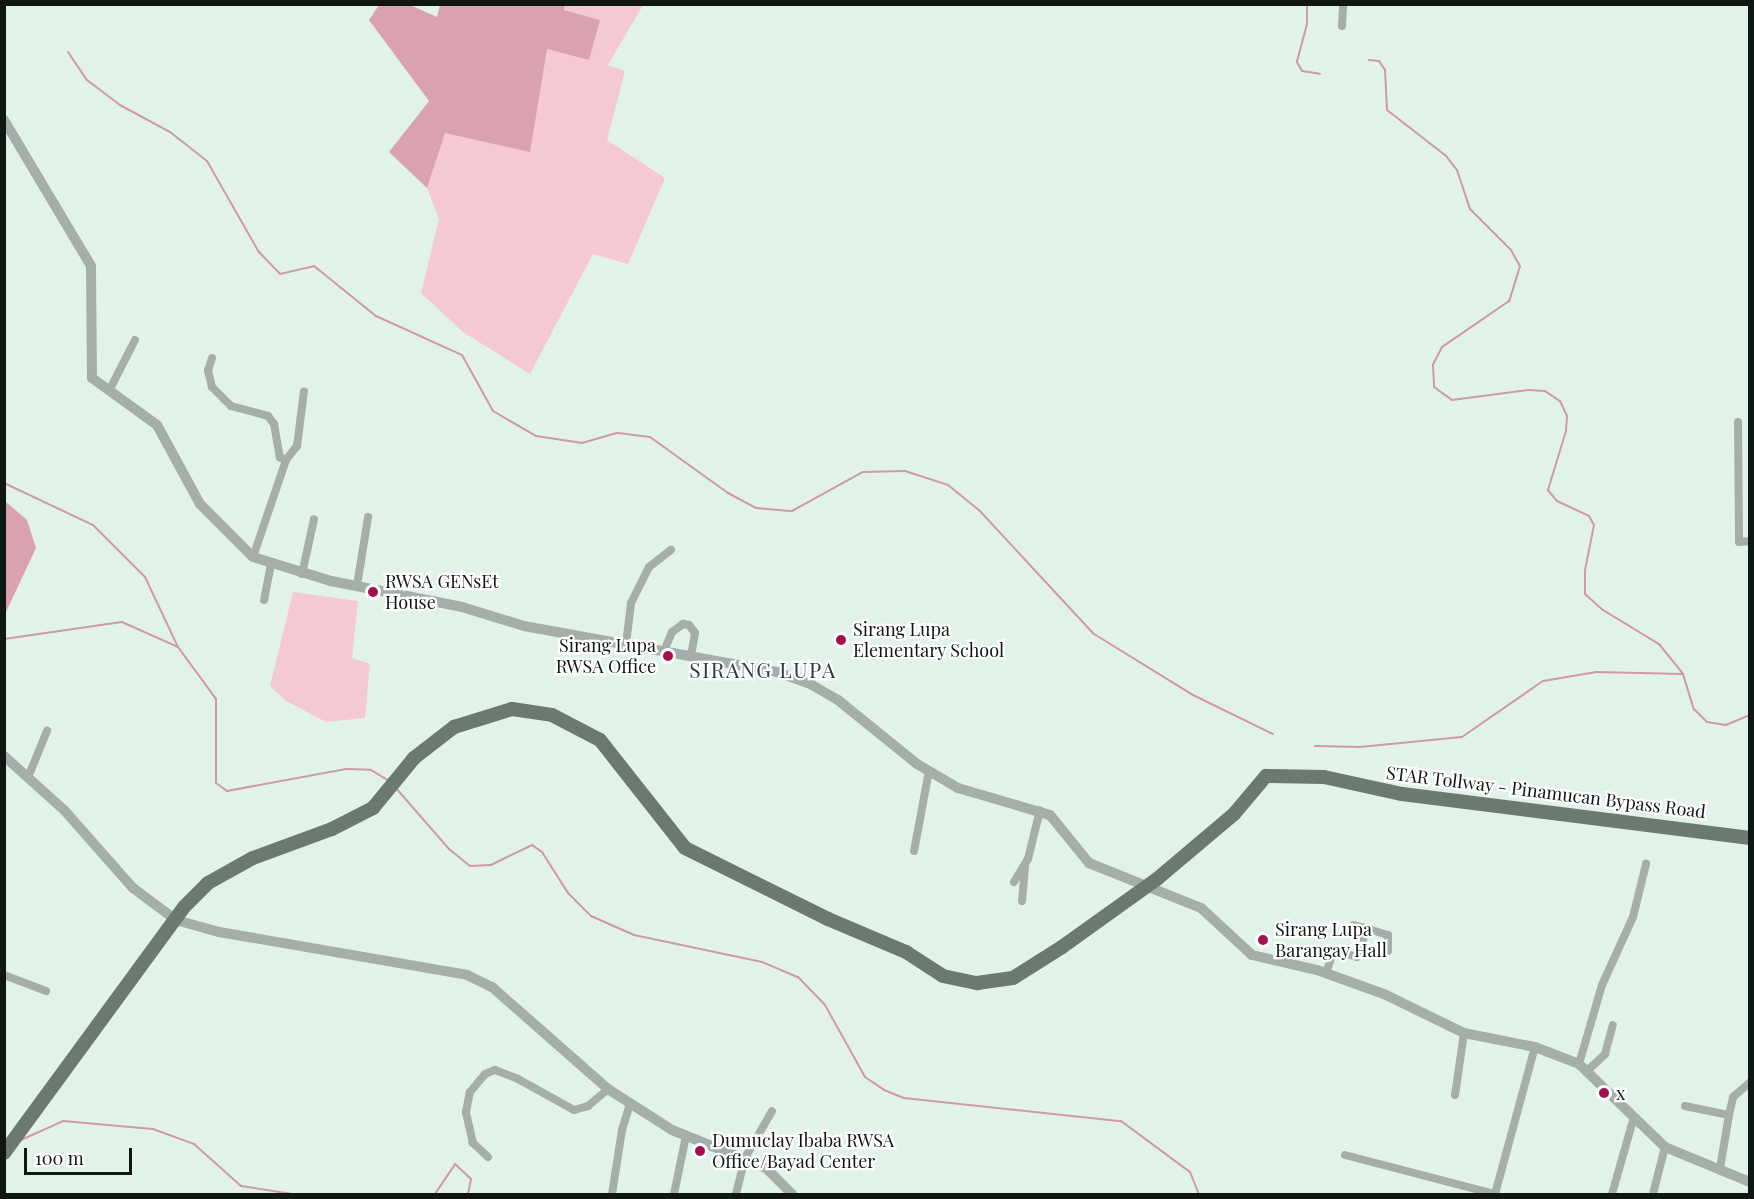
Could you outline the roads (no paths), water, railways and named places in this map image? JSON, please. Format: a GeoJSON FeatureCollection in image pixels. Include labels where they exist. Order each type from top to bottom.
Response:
{"type":"FeatureCollection","features":[{"type":"Feature","properties":{"kind":"main road"},"geometry":{"type":"LineString","coordinates":[[4,1153],[195,894],[222,874],[373,808],[414,759],[454,727],[512,708],[552,715],[600,740],[685,848],[828,919],[906,952],[943,976],[960,980],[996,982],[1014,978],[1147,886]]}},
{"type":"Feature","properties":{"kind":"main road","name":"STAR Tollway - Pinamucan Bypass Road"},"geometry":{"type":"LineString","coordinates":[[1147,886],[1234,814],[1266,776],[1324,777],[1402,794],[1749,838]]}},
{"type":"Feature","properties":{"kind":"street"},"geometry":{"type":"LineString","coordinates":[[1342,26],[1343,4]]}},
{"type":"Feature","properties":{"kind":"street"},"geometry":{"type":"LineString","coordinates":[[4,120],[91,266],[92,378],[157,425],[200,504],[253,557],[302,574],[462,607],[524,626],[777,672],[812,685],[838,700],[930,771],[971,794],[1040,810],[1057,821],[1089,863],[1214,916],[1236,944],[1252,955],[1326,974],[1403,1002],[1464,1033],[1535,1047],[1583,1067],[1665,1147],[1749,1182]]}},
{"type":"Feature","properties":{"kind":"street"},"geometry":{"type":"LineString","coordinates":[[110,389],[135,340]]}},
{"type":"Feature","properties":{"kind":"street"},"geometry":{"type":"LineString","coordinates":[[212,358],[208,370],[212,387],[231,406],[268,416],[274,424],[280,457],[286,460]]}},
{"type":"Feature","properties":{"kind":"street"},"geometry":{"type":"LineString","coordinates":[[253,557],[286,460],[300,436],[304,391]]}},
{"type":"Feature","properties":{"kind":"street"},"geometry":{"type":"LineString","coordinates":[[1738,422],[1739,542],[1749,541]]}},
{"type":"Feature","properties":{"kind":"street"},"geometry":{"type":"LineString","coordinates":[[357,586],[368,516]]}},
{"type":"Feature","properties":{"kind":"street"},"geometry":{"type":"LineString","coordinates":[[302,574],[314,519]]}},
{"type":"Feature","properties":{"kind":"street"},"geometry":{"type":"LineString","coordinates":[[627,644],[631,603],[649,567],[671,550]]}},
{"type":"Feature","properties":{"kind":"street"},"geometry":{"type":"LineString","coordinates":[[264,600],[271,563]]}},
{"type":"Feature","properties":{"kind":"street"},"geometry":{"type":"LineString","coordinates":[[664,651],[672,632],[689,625],[694,633],[691,656]]}},
{"type":"Feature","properties":{"kind":"street"},"geometry":{"type":"LineString","coordinates":[[29,775],[47,731]]}},
{"type":"Feature","properties":{"kind":"street"},"geometry":{"type":"LineString","coordinates":[[4,756],[29,775],[133,888],[176,920],[219,932],[467,975],[492,987],[608,1089],[686,1136],[745,1158],[777,1176],[792,1194]]}},
{"type":"Feature","properties":{"kind":"street"},"geometry":{"type":"LineString","coordinates":[[914,851],[930,771]]}},
{"type":"Feature","properties":{"kind":"street"},"geometry":{"type":"LineString","coordinates":[[1022,902],[1025,865],[1040,810]]}},
{"type":"Feature","properties":{"kind":"street"},"geometry":{"type":"LineString","coordinates":[[1583,1067],[1602,985],[1633,917],[1646,864]]}},
{"type":"Feature","properties":{"kind":"street"},"geometry":{"type":"LineString","coordinates":[[1014,882],[1025,865]]}},
{"type":"Feature","properties":{"kind":"street"},"geometry":{"type":"LineString","coordinates":[[1353,925],[1388,935],[1388,951]]}},
{"type":"Feature","properties":{"kind":"street"},"geometry":{"type":"LineString","coordinates":[[1326,974],[1334,950],[1359,957],[1365,928]]}},
{"type":"Feature","properties":{"kind":"street"},"geometry":{"type":"LineString","coordinates":[[4,975],[46,991]]}},
{"type":"Feature","properties":{"kind":"street"},"geometry":{"type":"LineString","coordinates":[[1583,1067],[1605,1054],[1613,1025]]}},
{"type":"Feature","properties":{"kind":"street"},"geometry":{"type":"LineString","coordinates":[[1455,1095],[1464,1033]]}},
{"type":"Feature","properties":{"kind":"street"},"geometry":{"type":"LineString","coordinates":[[1345,1155],[1495,1194],[1535,1047]]}},
{"type":"Feature","properties":{"kind":"street"},"geometry":{"type":"LineString","coordinates":[[488,1156],[473,1143],[466,1112],[470,1092],[485,1074],[495,1071],[518,1079],[574,1110],[588,1106],[608,1089]]}},
{"type":"Feature","properties":{"kind":"street"},"geometry":{"type":"LineString","coordinates":[[1720,1168],[1733,1097],[1749,1082]]}},
{"type":"Feature","properties":{"kind":"street"},"geometry":{"type":"LineString","coordinates":[[612,1194],[622,1130],[630,1103]]}},
{"type":"Feature","properties":{"kind":"street"},"geometry":{"type":"LineString","coordinates":[[1685,1106],[1729,1115]]}},
{"type":"Feature","properties":{"kind":"street"},"geometry":{"type":"LineString","coordinates":[[736,1194],[745,1158],[772,1111]]}},
{"type":"Feature","properties":{"kind":"street"},"geometry":{"type":"LineString","coordinates":[[1612,1194],[1634,1117]]}},
{"type":"Feature","properties":{"kind":"street"},"geometry":{"type":"LineString","coordinates":[[674,1194],[686,1136]]}},
{"type":"Feature","properties":{"kind":"street"},"geometry":{"type":"LineString","coordinates":[[1653,1194],[1665,1147]]}},
{"type":"Feature","properties":{"kind":"waterway"},"geometry":{"type":"LineString","coordinates":[[1307,4],[1307,24],[1297,62],[1302,71],[1320,74]]}},
{"type":"Feature","properties":{"kind":"waterway"},"geometry":{"type":"LineString","coordinates":[[68,52],[87,80],[120,105],[170,132],[207,161],[259,252],[280,274],[314,266],[376,316],[462,355],[493,411],[536,436],[582,443],[618,433],[650,437],[728,493],[756,508],[792,511],[863,472],[905,471],[948,485],[979,510],[1094,634],[1193,695],[1273,734]]}},
{"type":"Feature","properties":{"kind":"waterway"},"geometry":{"type":"LineString","coordinates":[[1369,60],[1379,61],[1385,70],[1387,110],[1446,156],[1457,170],[1470,209],[1511,250],[1520,266],[1509,301],[1442,347],[1433,365],[1434,387],[1452,400],[1528,390],[1545,391],[1560,401],[1567,416],[1566,431],[1548,490],[1557,501],[1589,516],[1594,525],[1585,570],[1585,594],[1603,610],[1659,644],[1683,674],[1694,709],[1707,722],[1726,725],[1750,715]]}},
{"type":"Feature","properties":{"kind":"waterway"},"geometry":{"type":"LineString","coordinates":[[4,483],[93,525],[145,577],[178,647]]}},
{"type":"Feature","properties":{"kind":"waterway"},"geometry":{"type":"LineString","coordinates":[[4,639],[122,622],[178,647],[216,699],[216,783],[227,791],[346,769],[371,770],[389,781]]}},
{"type":"Feature","properties":{"kind":"waterway"},"geometry":{"type":"LineString","coordinates":[[1315,746],[1360,747],[1462,737],[1543,681],[1596,672],[1683,674]]}},
{"type":"Feature","properties":{"kind":"waterway"},"geometry":{"type":"LineString","coordinates":[[395,787],[449,849],[470,866],[491,865],[532,845],[542,852],[568,893],[591,916],[634,935],[762,962],[798,977],[825,1005],[865,1077],[884,1090],[904,1098],[1121,1121],[1190,1172],[1199,1194]]}},
{"type":"Feature","properties":{"kind":"waterway"},"geometry":{"type":"LineString","coordinates":[[21,1140],[63,1121],[153,1129],[194,1144],[241,1186],[292,1194]]}},
{"type":"Feature","properties":{"kind":"waterway"},"geometry":{"type":"LineString","coordinates":[[435,1194],[455,1164],[471,1179],[468,1194]]}},
{"type":"Feature","properties":{"kind":"place","name":"RWSA GENsEt House"},"geometry":{"type":"Point","coordinates":[373,592]}},
{"type":"Feature","properties":{"kind":"place","name":"Sirang Lupa Elementary School"},"geometry":{"type":"Point","coordinates":[841,640]}},
{"type":"Feature","properties":{"kind":"place","name":"Sirang Lupa RWSA Office"},"geometry":{"type":"Point","coordinates":[668,656]}},
{"type":"Feature","properties":{"kind":"place","name":"Sirang Lupa Barangay Hall"},"geometry":{"type":"Point","coordinates":[1263,940]}},
{"type":"Feature","properties":{"kind":"place","name":"x"},"geometry":{"type":"Point","coordinates":[1604,1093]}},
{"type":"Feature","properties":{"kind":"place","name":"Dumuclay Ibaba RWSA Office/Bayad Center"},"geometry":{"type":"Point","coordinates":[700,1151]}},
{"type":"Feature","properties":{"kind":"district","name":"SIRANG LUPA"},"geometry":{"type":"Point","coordinates":[763,669]}}]}
